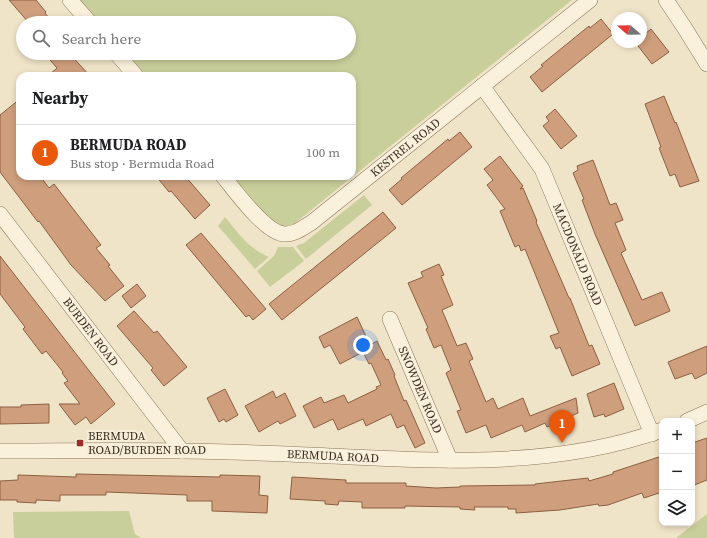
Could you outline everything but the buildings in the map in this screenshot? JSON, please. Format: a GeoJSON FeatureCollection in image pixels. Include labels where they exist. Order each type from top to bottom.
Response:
{"type":"FeatureCollection","features":[{"type":"Feature","properties":{"kind":"street"},"geometry":{"type":"LineString","coordinates":[[70,0],[84,16]]}},
{"type":"Feature","properties":{"kind":"street","name":"KESTREL ROAD"},"geometry":{"type":"LineString","coordinates":[[226,180],[260,219],[272,230],[284,234],[297,232],[311,223],[590,0]]}},
{"type":"Feature","properties":{"kind":"street"},"geometry":{"type":"LineString","coordinates":[[666,0],[707,64]]}},
{"type":"Feature","properties":{"kind":"street"},"geometry":{"type":"LineString","coordinates":[[122,60],[133,72]]}},
{"type":"Feature","properties":{"kind":"street","name":"MACDONALD ROAD"},"geometry":{"type":"LineString","coordinates":[[482,86],[542,169],[657,432]]}},
{"type":"Feature","properties":{"kind":"street","name":"BURDEN ROAD"},"geometry":{"type":"LineString","coordinates":[[0,214],[182,451]]}},
{"type":"Feature","properties":{"kind":"street","name":"SNOWDEN ROAD"},"geometry":{"type":"LineString","coordinates":[[390,319],[450,460]]}},
{"type":"Feature","properties":{"kind":"street"},"geometry":{"type":"LineString","coordinates":[[694,418],[707,412]]}},
{"type":"Feature","properties":{"kind":"street","name":"BERMUDA ROAD"},"geometry":{"type":"LineString","coordinates":[[0,451],[182,451],[450,460],[543,457],[601,448],[657,432]]}},
{"type":"Feature","properties":{"kind":"green space"},"geometry":{"type":"Polygon","coordinates":[[[79,0],[572,0],[356,174],[356,72],[142,72],[131,60],[356,60],[356,16],[93,16],[79,0]]]}},
{"type":"Feature","properties":{"kind":"green space"},"geometry":{"type":"Polygon","coordinates":[[[235,180],[348,180],[295,223],[284,227],[274,224],[235,180]]]}},
{"type":"Feature","properties":{"kind":"green space"},"geometry":{"type":"Polygon","coordinates":[[[364,195],[372,205],[306,259],[296,246],[304,243],[364,195]]]}},
{"type":"Feature","properties":{"kind":"green space"},"geometry":{"type":"Polygon","coordinates":[[[225,217],[249,245],[269,257],[255,269],[218,226],[225,217]]]}},
{"type":"Feature","properties":{"kind":"green space"},"geometry":{"type":"Polygon","coordinates":[[[278,247],[293,247],[304,261],[270,287],[257,271],[274,256],[278,247]]]}},
{"type":"Feature","properties":{"kind":"green space"},"geometry":{"type":"Polygon","coordinates":[[[129,511],[135,534],[141,538],[14,538],[13,512],[129,511]]]}},
{"type":"Feature","properties":{"kind":"green space"},"geometry":{"type":"Polygon","coordinates":[[[707,514],[707,538],[676,538],[692,526],[695,526],[695,523],[707,514]]]}},
{"type":"Feature","properties":{"kind":"place","name":"BERMUDA ROAD/BURDEN ROAD"},"geometry":{"type":"Point","coordinates":[80,443]}},
{"type":"Feature","properties":{"kind":"place","name":"BERMUDA ROAD"},"geometry":{"type":"Point","coordinates":[562,443]}}]}
